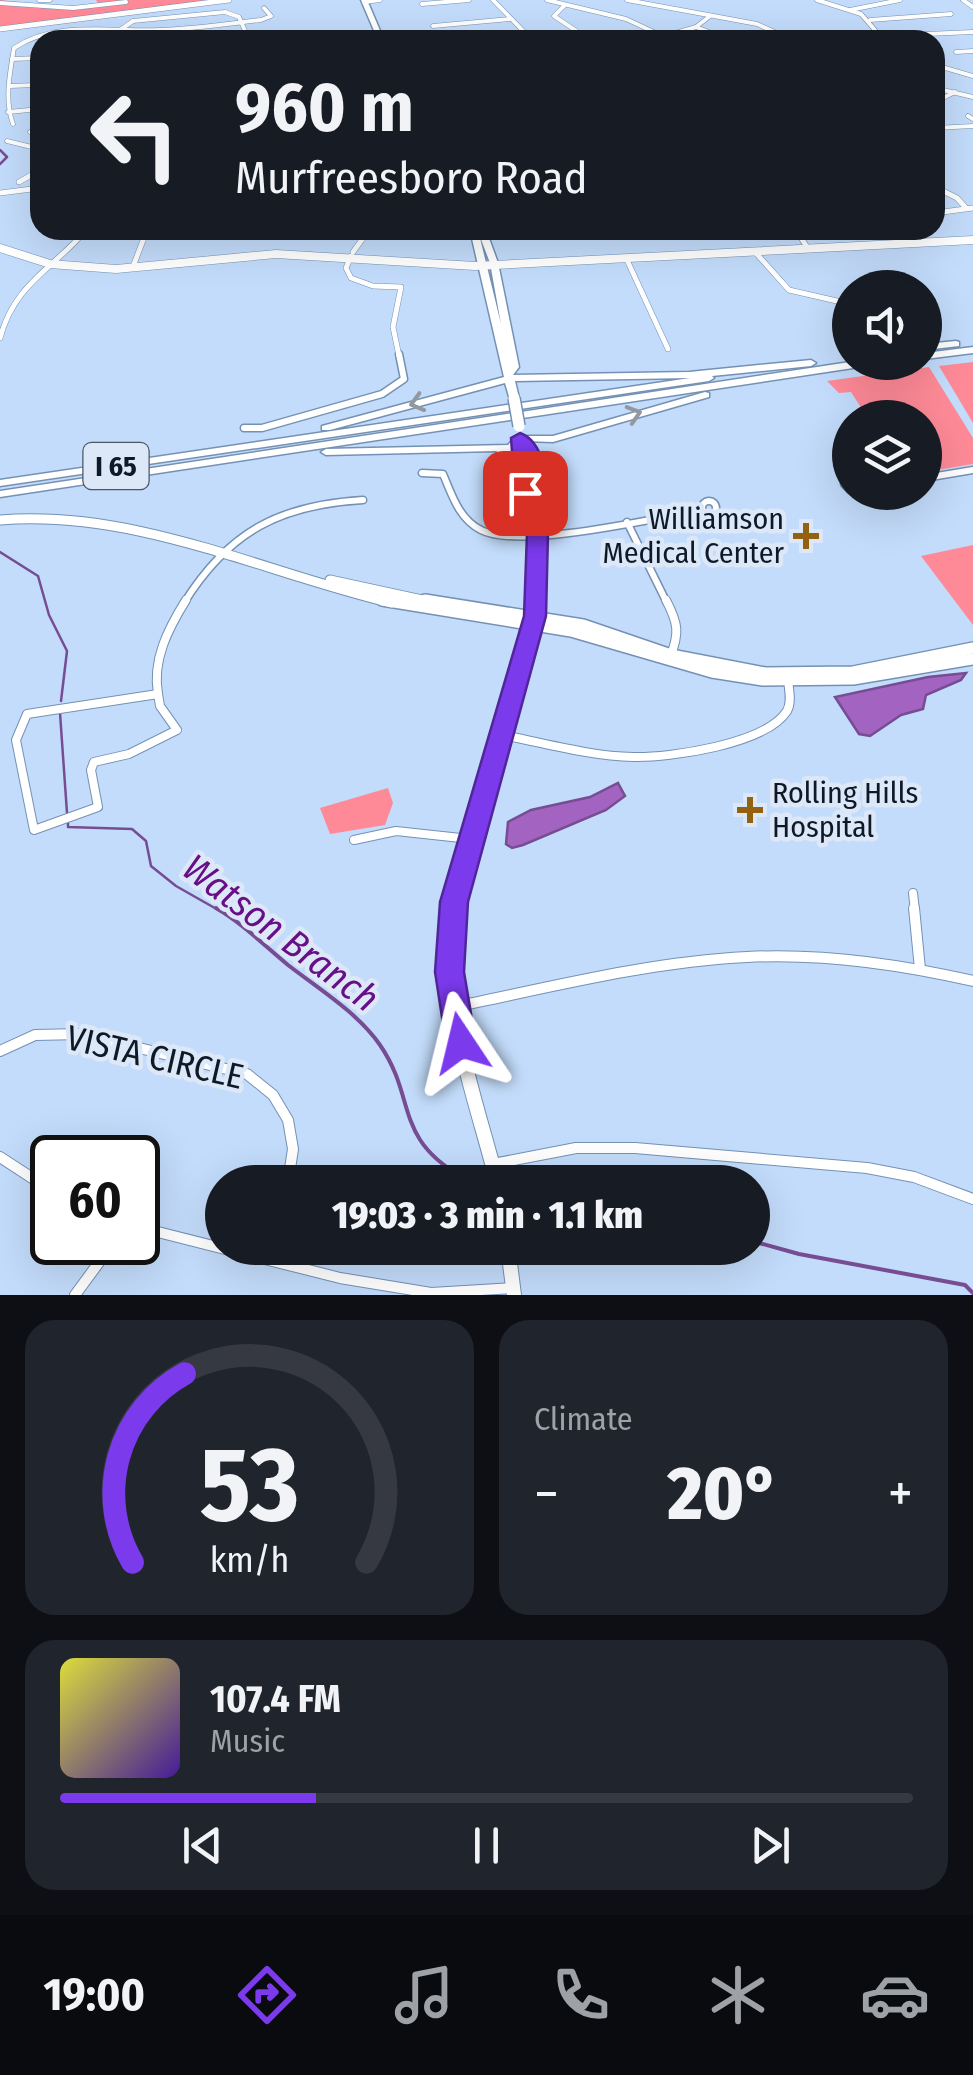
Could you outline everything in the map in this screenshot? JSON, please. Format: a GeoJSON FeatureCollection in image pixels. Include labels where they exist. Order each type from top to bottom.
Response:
{"type":"FeatureCollection","features":[{"type":"Feature","properties":{"kind":"highway"},"geometry":{"type":"LineString","coordinates":[[364,1],[377,30]]}},
{"type":"Feature","properties":{"kind":"highway"},"geometry":{"type":"LineString","coordinates":[[478,240],[486,264]]}},
{"type":"Feature","properties":{"kind":"highway"},"geometry":{"type":"LineString","coordinates":[[231,455],[512,448],[520,432],[483,240]]}},
{"type":"Feature","properties":{"kind":"highway"},"geometry":{"type":"LineString","coordinates":[[942,345],[973,342]]}},
{"type":"Feature","properties":{"kind":"highway"},"geometry":{"type":"LineString","coordinates":[[942,354],[973,350]]}},
{"type":"Feature","properties":{"kind":"highway","name":"I 65"},"geometry":{"type":"LineString","coordinates":[[0,494],[832,360]]}},
{"type":"Feature","properties":{"kind":"highway"},"geometry":{"type":"LineString","coordinates":[[231,455],[510,374],[689,375],[812,363]]}},
{"type":"Feature","properties":{"kind":"highway"},"geometry":{"type":"LineString","coordinates":[[530,451],[540,441],[724,390],[832,368]]}},
{"type":"Feature","properties":{"kind":"highway","name":"I 65"},"geometry":{"type":"LineString","coordinates":[[0,483],[231,455],[832,368]]}},
{"type":"Feature","properties":{"kind":"highway"},"geometry":{"type":"LineString","coordinates":[[520,432],[540,441]]}},
{"type":"Feature","properties":{"kind":"highway"},"geometry":{"type":"LineString","coordinates":[[484,449],[508,452],[521,464]]}},
{"type":"Feature","properties":{"kind":"main road"},"geometry":{"type":"LineString","coordinates":[[0,29],[229,0]]}},
{"type":"Feature","properties":{"kind":"main road"},"geometry":{"type":"LineString","coordinates":[[53,262],[134,264],[271,250],[352,254],[436,266],[628,260],[973,240]]}},
{"type":"Feature","properties":{"kind":"main road"},"geometry":{"type":"LineString","coordinates":[[0,245],[53,262],[116,269],[276,254],[352,254]]}},
{"type":"Feature","properties":{"kind":"main road"},"geometry":{"type":"LineString","coordinates":[[493,1164],[454,1006],[452,921],[470,839],[534,621],[537,533],[542,523],[530,451],[520,432]]}},
{"type":"Feature","properties":{"kind":"main road"},"geometry":{"type":"LineString","coordinates":[[520,432],[530,528],[537,533]]}},
{"type":"Feature","properties":{"kind":"main road"},"geometry":{"type":"LineString","coordinates":[[0,520],[46,516],[102,520],[222,557],[442,613],[534,621],[670,658],[788,679],[844,681],[973,659]]}},
{"type":"Feature","properties":{"kind":"main road"},"geometry":{"type":"LineString","coordinates":[[788,679],[853,672],[973,648]]}},
{"type":"Feature","properties":{"kind":"main road"},"geometry":{"type":"LineString","coordinates":[[510,1265],[514,1291]]}},
{"type":"Feature","properties":{"kind":"street"},"geometry":{"type":"LineString","coordinates":[[40,0],[50,0]]}},
{"type":"Feature","properties":{"kind":"street"},"geometry":{"type":"LineString","coordinates":[[88,0],[91,6]]}},
{"type":"Feature","properties":{"kind":"street"},"geometry":{"type":"LineString","coordinates":[[364,1],[380,0]]}},
{"type":"Feature","properties":{"kind":"street"},"geometry":{"type":"LineString","coordinates":[[422,4],[469,0]]}},
{"type":"Feature","properties":{"kind":"street"},"geometry":{"type":"LineString","coordinates":[[493,0],[522,30]]}},
{"type":"Feature","properties":{"kind":"street"},"geometry":{"type":"LineString","coordinates":[[548,0],[649,30]]}},
{"type":"Feature","properties":{"kind":"street"},"geometry":{"type":"LineString","coordinates":[[627,0],[757,24],[770,30]]}},
{"type":"Feature","properties":{"kind":"street"},"geometry":{"type":"LineString","coordinates":[[817,0],[870,20],[877,30]]}},
{"type":"Feature","properties":{"kind":"street"},"geometry":{"type":"LineString","coordinates":[[850,10],[900,0]]}},
{"type":"Feature","properties":{"kind":"street"},"geometry":{"type":"LineString","coordinates":[[963,0],[973,8]]}},
{"type":"Feature","properties":{"kind":"street"},"geometry":{"type":"LineString","coordinates":[[0,3],[91,6],[125,2]]}},
{"type":"Feature","properties":{"kind":"street"},"geometry":{"type":"LineString","coordinates":[[565,5],[555,10],[554,16],[575,30]]}},
{"type":"Feature","properties":{"kind":"street"},"geometry":{"type":"LineString","coordinates":[[120,30],[269,18],[269,10],[264,8]]}},
{"type":"Feature","properties":{"kind":"street"},"geometry":{"type":"LineString","coordinates":[[120,30],[134,20],[216,12],[236,14],[244,30]]}},
{"type":"Feature","properties":{"kind":"street"},"geometry":{"type":"LineString","coordinates":[[446,13],[454,24]]}},
{"type":"Feature","properties":{"kind":"street"},"geometry":{"type":"LineString","coordinates":[[870,20],[951,14]]}},
{"type":"Feature","properties":{"kind":"street"},"geometry":{"type":"LineString","coordinates":[[688,30],[710,16]]}},
{"type":"Feature","properties":{"kind":"street"},"geometry":{"type":"LineString","coordinates":[[434,26],[511,19]]}},
{"type":"Feature","properties":{"kind":"street"},"geometry":{"type":"LineString","coordinates":[[696,27],[704,30]]}},
{"type":"Feature","properties":{"kind":"street"},"geometry":{"type":"LineString","coordinates":[[945,34],[973,32]]}},
{"type":"Feature","properties":{"kind":"street"},"geometry":{"type":"LineString","coordinates":[[14,124],[8,112],[12,58],[20,42],[30,39]]}},
{"type":"Feature","properties":{"kind":"street"},"geometry":{"type":"LineString","coordinates":[[956,52],[973,51]]}},
{"type":"Feature","properties":{"kind":"street"},"geometry":{"type":"LineString","coordinates":[[12,58],[30,58]]}},
{"type":"Feature","properties":{"kind":"street"},"geometry":{"type":"LineString","coordinates":[[945,68],[973,76]]}},
{"type":"Feature","properties":{"kind":"street"},"geometry":{"type":"LineString","coordinates":[[10,86],[30,85]]}},
{"type":"Feature","properties":{"kind":"street"},"geometry":{"type":"LineString","coordinates":[[945,90],[973,97]]}},
{"type":"Feature","properties":{"kind":"street"},"geometry":{"type":"LineString","coordinates":[[945,97],[955,92]]}},
{"type":"Feature","properties":{"kind":"street"},"geometry":{"type":"LineString","coordinates":[[8,112],[30,110]]}},
{"type":"Feature","properties":{"kind":"street"},"geometry":{"type":"LineString","coordinates":[[945,126],[971,120]]}},
{"type":"Feature","properties":{"kind":"street"},"geometry":{"type":"LineString","coordinates":[[7,140],[30,146]]}},
{"type":"Feature","properties":{"kind":"street"},"geometry":{"type":"LineString","coordinates":[[19,182],[30,176]]}},
{"type":"Feature","properties":{"kind":"street"},"geometry":{"type":"LineString","coordinates":[[0,194],[30,190]]}},
{"type":"Feature","properties":{"kind":"street"},"geometry":{"type":"LineString","coordinates":[[945,192],[969,208]]}},
{"type":"Feature","properties":{"kind":"street"},"geometry":{"type":"LineString","coordinates":[[0,338],[5,312],[16,292],[76,240]]}},
{"type":"Feature","properties":{"kind":"street"},"geometry":{"type":"LineString","coordinates":[[134,264],[143,240]]}},
{"type":"Feature","properties":{"kind":"street"},"geometry":{"type":"LineString","coordinates":[[244,428],[262,428],[382,394],[404,379],[393,322],[401,288],[351,278],[346,268],[362,240]]}},
{"type":"Feature","properties":{"kind":"street"},"geometry":{"type":"LineString","coordinates":[[803,240],[808,247]]}},
{"type":"Feature","properties":{"kind":"street"},"geometry":{"type":"LineString","coordinates":[[755,252],[789,290],[832,300]]}},
{"type":"Feature","properties":{"kind":"street"},"geometry":{"type":"LineString","coordinates":[[628,260],[668,350]]}},
{"type":"Feature","properties":{"kind":"street"},"geometry":{"type":"LineString","coordinates":[[942,475],[973,470]]}},
{"type":"Feature","properties":{"kind":"street"},"geometry":{"type":"LineString","coordinates":[[422,473],[444,474],[456,508],[486,532],[537,533],[702,510]]}},
{"type":"Feature","properties":{"kind":"street"},"geometry":{"type":"LineString","coordinates":[[159,694],[26,714],[16,740],[34,830],[98,807],[91,770],[97,760],[129,754],[178,730],[163,717],[158,666],[172,619],[222,557],[267,520],[324,504],[362,500]]}},
{"type":"Feature","properties":{"kind":"street"},"geometry":{"type":"LineString","coordinates":[[628,522],[678,624],[679,636],[670,658]]}},
{"type":"Feature","properties":{"kind":"street"},"geometry":{"type":"LineString","coordinates":[[502,736],[605,754],[659,756],[756,734],[773,726],[786,712],[788,679]]}},
{"type":"Feature","properties":{"kind":"street"},"geometry":{"type":"LineString","coordinates":[[354,840],[366,834],[402,831],[470,839]]}},
{"type":"Feature","properties":{"kind":"street"},"geometry":{"type":"LineString","coordinates":[[913,893],[920,969]]}},
{"type":"Feature","properties":{"kind":"street"},"geometry":{"type":"LineString","coordinates":[[454,1006],[588,980],[746,957],[920,969],[973,981]]}},
{"type":"Feature","properties":{"kind":"street","name":"VISTA CIRCLE"},"geometry":{"type":"LineString","coordinates":[[0,1051],[35,1035],[81,1034],[247,1074],[266,1085],[284,1106],[294,1134],[292,1165]]}},
{"type":"Feature","properties":{"kind":"street"},"geometry":{"type":"LineString","coordinates":[[493,1164],[576,1148],[620,1147],[866,1168],[914,1177],[973,1198]]}},
{"type":"Feature","properties":{"kind":"street"},"geometry":{"type":"LineString","coordinates":[[2,1163],[30,1178]]}},
{"type":"Feature","properties":{"kind":"street"},"geometry":{"type":"LineString","coordinates":[[160,1231],[205,1240]]}},
{"type":"Feature","properties":{"kind":"street"},"geometry":{"type":"LineString","coordinates":[[75,1295],[97,1265]]}},
{"type":"Feature","properties":{"kind":"street"},"geometry":{"type":"LineString","coordinates":[[302,1265],[340,1278],[431,1293],[514,1291]]}},
{"type":"Feature","properties":{"kind":"shaded area"},"geometry":{"type":"Polygon","coordinates":[[[0,0],[73,8],[99,5],[96,0],[214,0],[0,27],[0,0]]]}},
{"type":"Feature","properties":{"kind":"shaded area"},"geometry":{"type":"Polygon","coordinates":[[[973,362],[973,423],[942,371],[942,366],[973,362]]]}},
{"type":"Feature","properties":{"kind":"shaded area"},"geometry":{"type":"Polygon","coordinates":[[[937,380],[973,438],[973,464],[942,469],[942,400],[856,400],[851,392],[839,393],[827,381],[937,380]]]}},
{"type":"Feature","properties":{"kind":"shaded area"},"geometry":{"type":"Polygon","coordinates":[[[973,545],[973,625],[921,556],[973,545]]]}},
{"type":"Feature","properties":{"kind":"shaded area"},"geometry":{"type":"Polygon","coordinates":[[[966,673],[961,680],[926,695],[923,709],[901,715],[870,736],[859,734],[835,697],[928,677],[966,673]]]}},
{"type":"Feature","properties":{"kind":"shaded area"},"geometry":{"type":"Polygon","coordinates":[[[618,783],[625,796],[606,810],[523,845],[512,848],[506,844],[508,822],[531,810],[590,797],[618,783]]]}},
{"type":"Feature","properties":{"kind":"shaded area"},"geometry":{"type":"Polygon","coordinates":[[[388,788],[393,803],[385,825],[330,834],[320,808],[388,788]]]}},
{"type":"Feature","properties":{"kind":"waterway","name":"Watson Branch"},"geometry":{"type":"LineString","coordinates":[[0,150],[7,157],[0,164]]}},
{"type":"Feature","properties":{"kind":"waterway","name":"Watson Branch"},"geometry":{"type":"LineString","coordinates":[[0,552],[38,576],[49,615],[67,651],[61,701]]}},
{"type":"Feature","properties":{"kind":"waterway","name":"Watson Branch"},"geometry":{"type":"LineString","coordinates":[[60,713],[67,813]]}},
{"type":"Feature","properties":{"kind":"waterway","name":"Watson Branch"},"geometry":{"type":"LineString","coordinates":[[68,823],[68,827],[132,829],[146,841],[151,866],[176,886],[220,911]]}},
{"type":"Feature","properties":{"kind":"waterway","name":"Watson Branch"},"geometry":{"type":"LineString","coordinates":[[216,908],[371,1033],[391,1065],[415,1132],[444,1165]]}},
{"type":"Feature","properties":{"kind":"waterway","name":"Watson Branch"},"geometry":{"type":"LineString","coordinates":[[770,1246],[965,1285],[973,1293]]}},
{"type":"Feature","properties":{"kind":"place","name":"Williamson Medical Center"},"geometry":{"type":"Point","coordinates":[806,536]}},
{"type":"Feature","properties":{"kind":"place","name":"Rolling Hills Hospital"},"geometry":{"type":"Point","coordinates":[750,810]}},
{"type":"Feature","properties":{"kind":"route"},"geometry":{"type":"LineString","coordinates":[[461,1043],[450,972],[454,902],[535,616],[537,533],[542,523],[530,451],[520,438],[525,493]]}}]}
